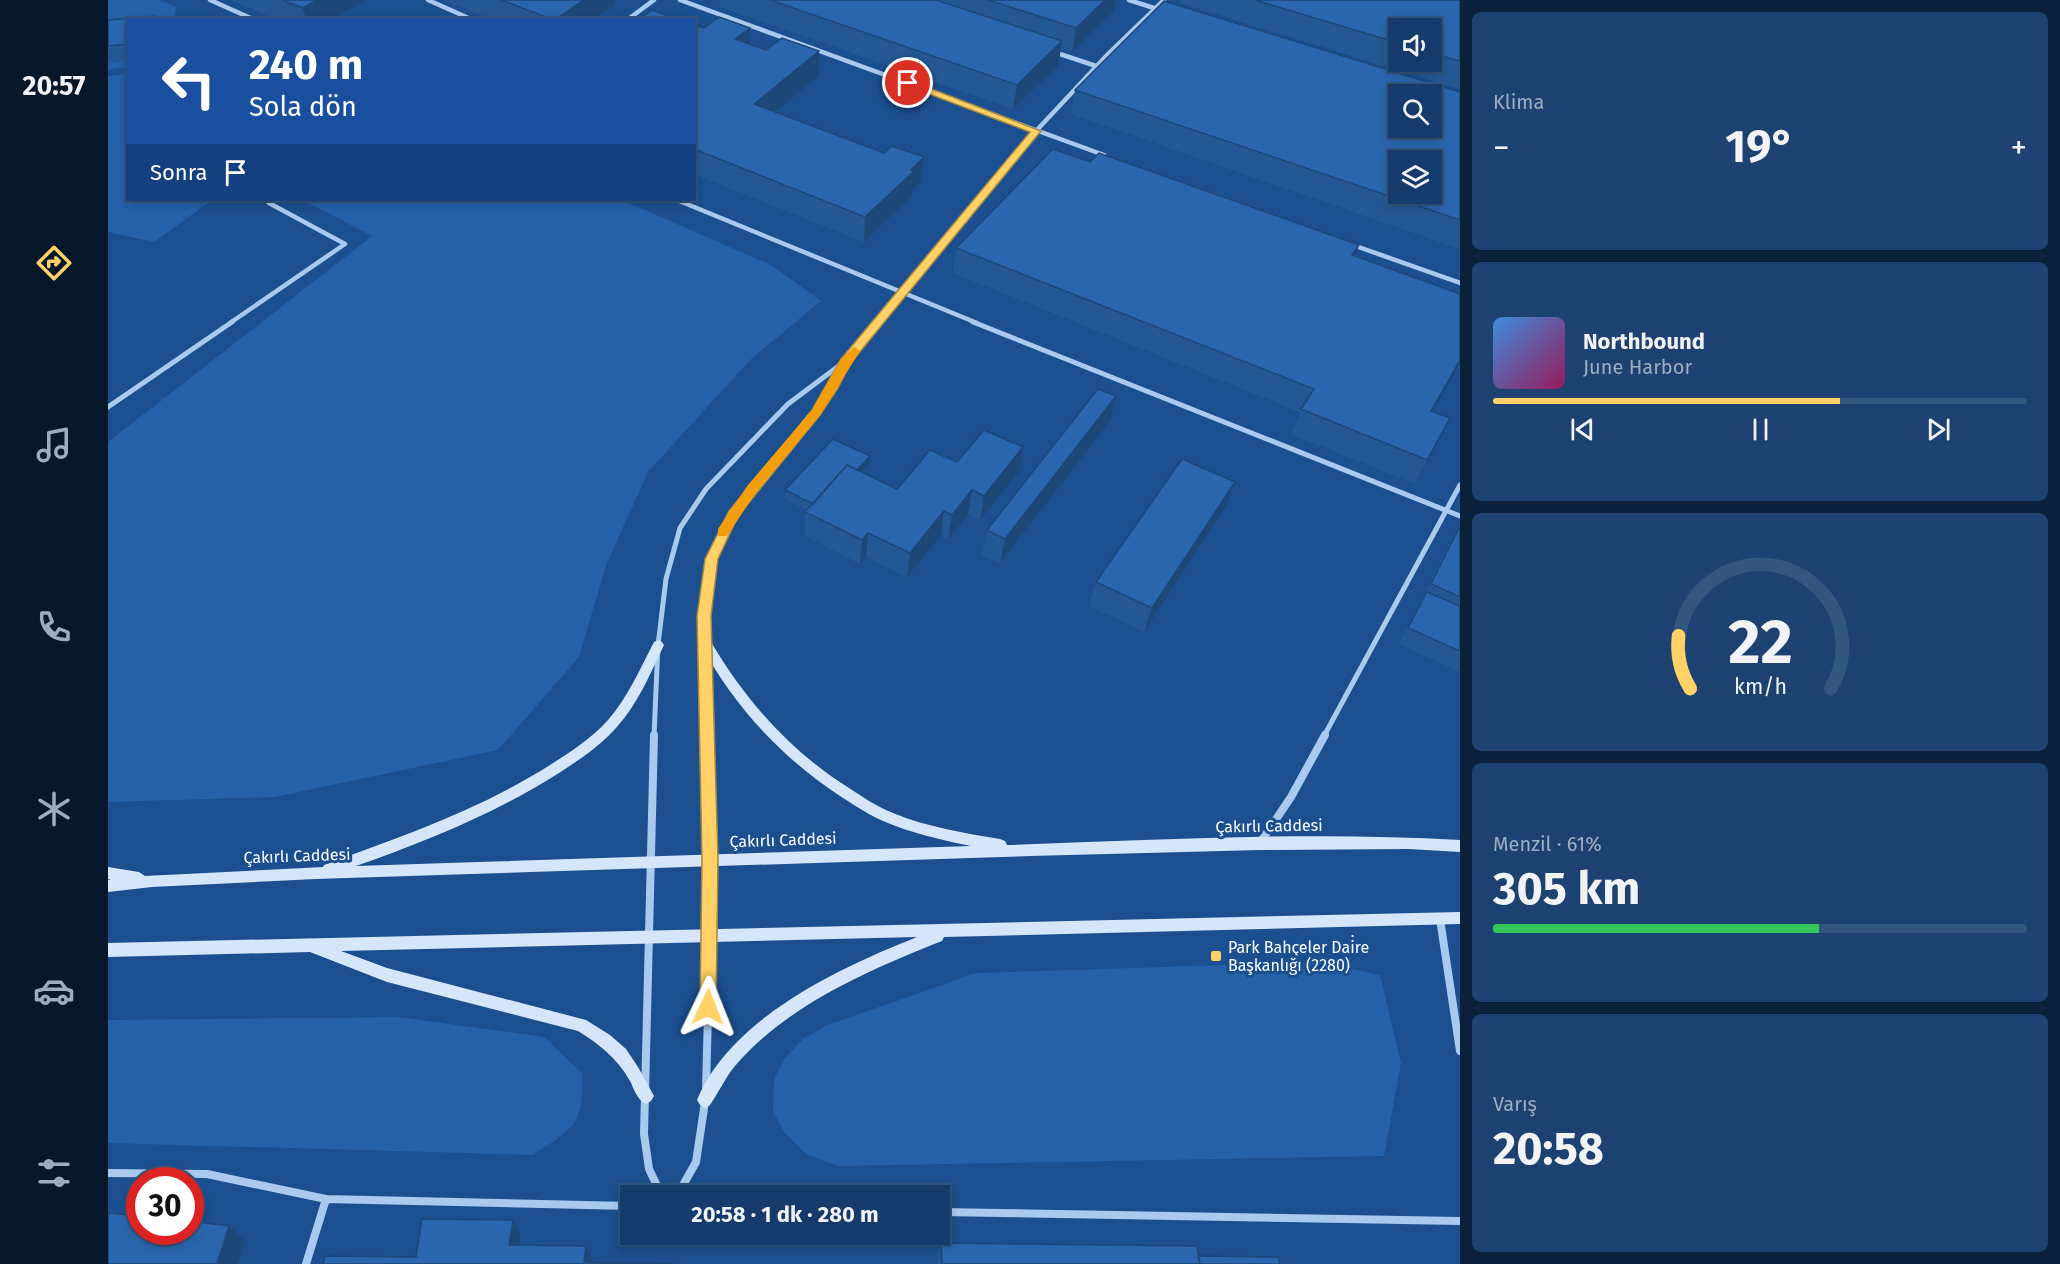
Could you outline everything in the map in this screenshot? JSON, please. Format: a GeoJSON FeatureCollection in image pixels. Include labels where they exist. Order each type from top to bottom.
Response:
{"type":"FeatureCollection","features":[{"type":"Feature","properties":{"kind":"main road"},"geometry":{"type":"LineString","coordinates":[[316,873],[425,836],[530,786],[581,751],[612,725],[632,697],[658,645]]}},
{"type":"Feature","properties":{"kind":"main road"},"geometry":{"type":"LineString","coordinates":[[707,645],[722,674],[764,729],[802,763],[842,790],[887,817],[941,834],[1031,850]]}},
{"type":"Feature","properties":{"kind":"main road","name":"Çakırlı Caddesi"},"geometry":{"type":"LineString","coordinates":[[108,886],[152,880],[316,873],[1031,850],[1260,844],[1409,843],[1460,846]]}},
{"type":"Feature","properties":{"kind":"main road"},"geometry":{"type":"LineString","coordinates":[[108,873],[152,880]]}},
{"type":"Feature","properties":{"kind":"main road"},"geometry":{"type":"LineString","coordinates":[[108,950],[710,938],[1460,918]]}},
{"type":"Feature","properties":{"kind":"main road"},"geometry":{"type":"LineString","coordinates":[[705,1100],[729,1062],[754,1037],[783,1016],[862,969],[946,932]]}},
{"type":"Feature","properties":{"kind":"main road"},"geometry":{"type":"LineString","coordinates":[[309,945],[387,975],[581,1025],[609,1041],[630,1063],[646,1096]]}},
{"type":"Feature","properties":{"kind":"street"},"geometry":{"type":"LineString","coordinates":[[210,0],[250,18]]}},
{"type":"Feature","properties":{"kind":"street"},"geometry":{"type":"LineString","coordinates":[[428,0],[468,18]]}},
{"type":"Feature","properties":{"kind":"street"},"geometry":{"type":"LineString","coordinates":[[630,18],[654,0]]}},
{"type":"Feature","properties":{"kind":"street"},"geometry":{"type":"LineString","coordinates":[[680,0],[1114,159]]}},
{"type":"Feature","properties":{"kind":"street"},"geometry":{"type":"LineString","coordinates":[[1129,0],[1166,12]]}},
{"type":"Feature","properties":{"kind":"street"},"geometry":{"type":"LineString","coordinates":[[657,1185],[649,1169],[644,1134],[649,862],[658,645],[666,579],[680,528],[706,489],[788,404],[845,362],[1036,131],[1096,66],[1164,0]]}},
{"type":"Feature","properties":{"kind":"street"},"geometry":{"type":"LineString","coordinates":[[1052,51],[1096,66]]}},
{"type":"Feature","properties":{"kind":"street"},"geometry":{"type":"LineString","coordinates":[[679,201],[903,294],[1460,516]]}},
{"type":"Feature","properties":{"kind":"street"},"geometry":{"type":"LineString","coordinates":[[108,407],[345,244],[268,203]]}},
{"type":"Feature","properties":{"kind":"street"},"geometry":{"type":"LineString","coordinates":[[1348,243],[1460,283]]}},
{"type":"Feature","properties":{"kind":"street"},"geometry":{"type":"LineString","coordinates":[[685,1185],[693,1174],[702,1139],[705,1100],[710,860],[707,645],[704,616],[711,559],[721,536],[753,488],[816,412],[845,362]]}},
{"type":"Feature","properties":{"kind":"street"},"geometry":{"type":"LineString","coordinates":[[1260,844],[1291,796],[1460,485]]}},
{"type":"Feature","properties":{"kind":"street"},"geometry":{"type":"LineString","coordinates":[[1439,918],[1460,1052]]}},
{"type":"Feature","properties":{"kind":"street"},"geometry":{"type":"LineString","coordinates":[[108,1173],[207,1174],[326,1198],[620,1206]]}},
{"type":"Feature","properties":{"kind":"street"},"geometry":{"type":"LineString","coordinates":[[306,1264],[326,1198]]}},
{"type":"Feature","properties":{"kind":"street"},"geometry":{"type":"LineString","coordinates":[[950,1212],[1460,1221]]}},
{"type":"Feature","properties":{"kind":"shaded area"},"geometry":{"type":"Polygon","coordinates":[[[108,0],[160,0],[176,7],[174,18],[126,18],[126,67],[108,69],[108,0]]]}},
{"type":"Feature","properties":{"kind":"shaded area"},"geometry":{"type":"Polygon","coordinates":[[[126,74],[126,201],[211,201],[154,242],[108,232],[108,76],[126,74]]]}},
{"type":"Feature","properties":{"kind":"shaded area"},"geometry":{"type":"Polygon","coordinates":[[[305,201],[624,201],[771,265],[821,301],[750,360],[648,472],[606,565],[579,657],[498,750],[275,797],[108,802],[108,442],[372,236],[305,201]]]}},
{"type":"Feature","properties":{"kind":"shaded area"},"geometry":{"type":"Polygon","coordinates":[[[1321,962],[1380,975],[1401,1063],[1384,1156],[838,1166],[806,1154],[785,1133],[773,1112],[774,1079],[785,1058],[804,1038],[828,1025],[976,973],[1321,962]]]}},
{"type":"Feature","properties":{"kind":"shaded area"},"geometry":{"type":"Polygon","coordinates":[[[398,1017],[544,1037],[582,1073],[581,1104],[574,1123],[567,1131],[533,1155],[108,1143],[108,1020],[398,1017]]]}},
{"type":"Feature","properties":{"kind":"building"},"geometry":{"type":"Polygon","coordinates":[[[282,0],[317,0],[303,8],[282,0]]]}},
{"type":"Feature","properties":{"kind":"building"},"geometry":{"type":"Polygon","coordinates":[[[501,0],[584,0],[557,18],[549,18],[501,0]]]}},
{"type":"Feature","properties":{"kind":"building"},"geometry":{"type":"Polygon","coordinates":[[[770,0],[936,0],[1062,41],[1017,85],[770,0]]]}},
{"type":"Feature","properties":{"kind":"building"},"geometry":{"type":"Polygon","coordinates":[[[988,0],[1105,0],[1076,28],[988,0]]]}},
{"type":"Feature","properties":{"kind":"building"},"geometry":{"type":"Polygon","coordinates":[[[1255,0],[1460,0],[1460,61],[1442,56],[1442,18],[1388,18],[1388,40],[1255,0]]]}},
{"type":"Feature","properties":{"kind":"building"},"geometry":{"type":"Polygon","coordinates":[[[1164,1],[1388,70],[1388,72],[1434,84],[1388,84],[1388,138],[1442,138],[1442,86],[1460,92],[1460,220],[1413,204],[1442,204],[1442,150],[1388,150],[1388,196],[1075,90],[1164,1]]]}},
{"type":"Feature","properties":{"kind":"building"},"geometry":{"type":"Polygon","coordinates":[[[652,10],[674,18],[641,18],[652,10]]]}},
{"type":"Feature","properties":{"kind":"building"},"geometry":{"type":"Polygon","coordinates":[[[719,17],[750,28],[735,39],[766,50],[782,38],[819,51],[754,104],[884,153],[892,146],[924,157],[911,170],[914,171],[865,217],[696,150],[696,26],[704,28],[719,17]]]}},
{"type":"Feature","properties":{"kind":"building"},"geometry":{"type":"Polygon","coordinates":[[[126,18],[126,44],[108,46],[108,20],[126,18]]]}},
{"type":"Feature","properties":{"kind":"building"},"geometry":{"type":"Polygon","coordinates":[[[1053,149],[1090,162],[1099,153],[1359,245],[1352,255],[1460,294],[1460,360],[1431,411],[1450,418],[1427,460],[1301,409],[1314,389],[956,248],[1053,149]]]}},
{"type":"Feature","properties":{"kind":"building"},"geometry":{"type":"Polygon","coordinates":[[[1098,389],[1116,396],[1005,539],[987,530],[1098,389]]]}},
{"type":"Feature","properties":{"kind":"building"},"geometry":{"type":"Polygon","coordinates":[[[984,430],[1023,447],[984,496],[972,490],[952,515],[944,511],[910,553],[868,533],[862,540],[805,512],[847,465],[897,489],[930,450],[957,462],[984,430]]]}},
{"type":"Feature","properties":{"kind":"building"},"geometry":{"type":"Polygon","coordinates":[[[833,439],[870,456],[857,470],[847,465],[813,504],[785,490],[833,439]]]}},
{"type":"Feature","properties":{"kind":"building"},"geometry":{"type":"Polygon","coordinates":[[[1182,459],[1235,482],[1152,608],[1096,582],[1182,459]]]}},
{"type":"Feature","properties":{"kind":"building"},"geometry":{"type":"Polygon","coordinates":[[[1460,528],[1460,597],[1431,584],[1460,528]]]}},
{"type":"Feature","properties":{"kind":"building"},"geometry":{"type":"Polygon","coordinates":[[[1427,592],[1460,606],[1460,651],[1408,628],[1427,592]]]}},
{"type":"Feature","properties":{"kind":"building"},"geometry":{"type":"Polygon","coordinates":[[[108,1213],[126,1215],[126,1245],[204,1245],[204,1223],[229,1226],[217,1264],[108,1264],[108,1213]]]}},
{"type":"Feature","properties":{"kind":"building"},"geometry":{"type":"Polygon","coordinates":[[[422,1219],[513,1220],[509,1245],[586,1246],[584,1262],[676,1264],[323,1264],[325,1256],[416,1257],[422,1219]]]}},
{"type":"Feature","properties":{"kind":"building"},"geometry":{"type":"Polygon","coordinates":[[[950,1243],[1197,1246],[1200,1264],[942,1264],[941,1245],[950,1245],[950,1243]]]}},
{"type":"Feature","properties":{"kind":"building"},"geometry":{"type":"Polygon","coordinates":[[[1198,1256],[1278,1257],[1280,1264],[1200,1264],[1198,1256]]]}},
{"type":"Feature","properties":{"kind":"slow traffic"},"geometry":{"type":"LineString","coordinates":[[723,532],[733,514],[753,488],[816,412],[845,362],[854,351]]}},
{"type":"Feature","properties":{"kind":"place","name":"Park Bahçeler Dai̇re Başkanlığı (2280)"},"geometry":{"type":"Point","coordinates":[1216,956]}},
{"type":"Feature","properties":{"kind":"route"},"geometry":{"type":"LineString","coordinates":[[708,1007],[710,860],[707,645],[704,616],[711,559],[733,514],[816,412],[845,362],[1036,131],[908,83]]}}]}
